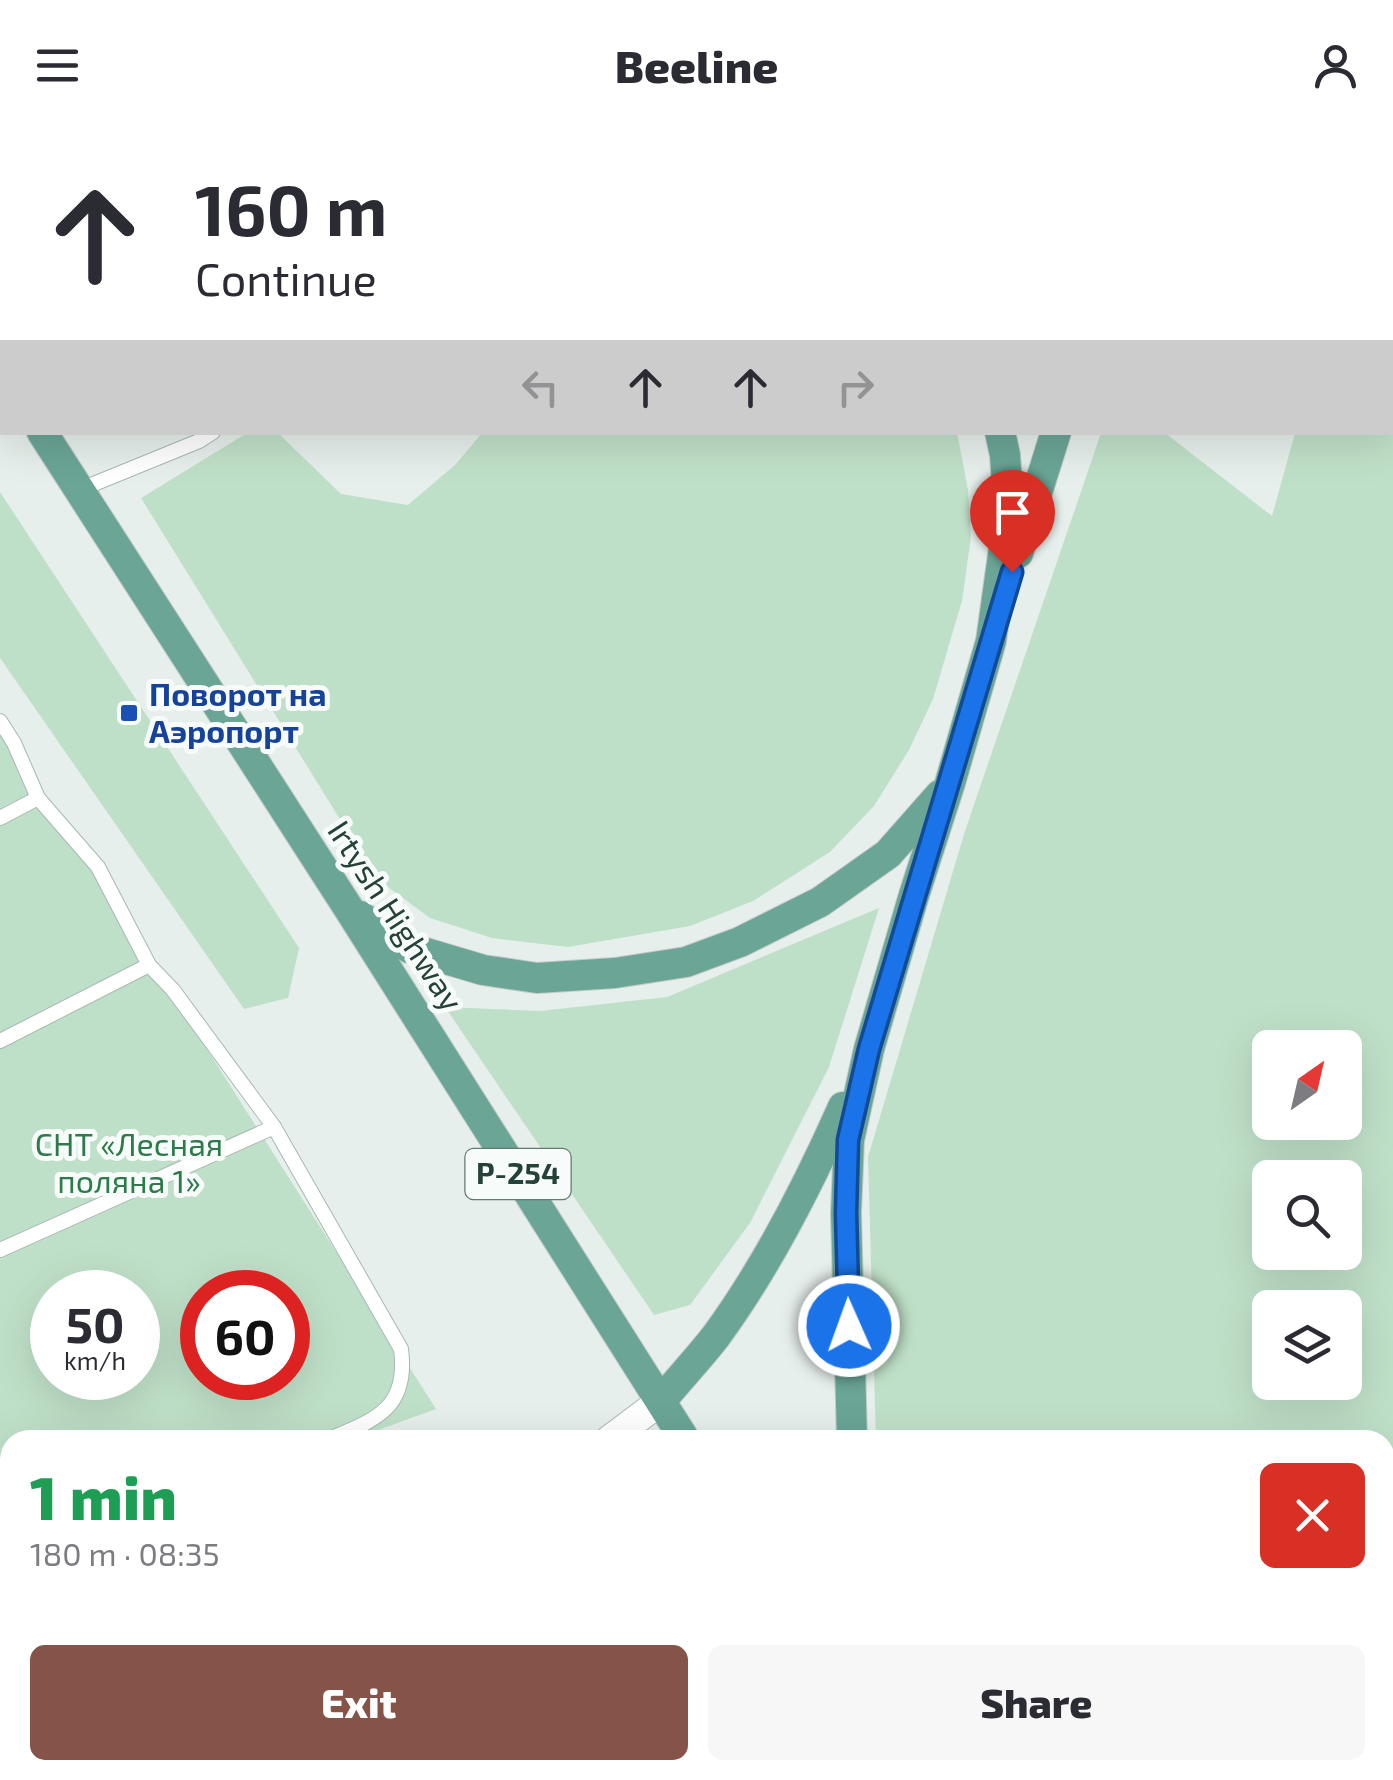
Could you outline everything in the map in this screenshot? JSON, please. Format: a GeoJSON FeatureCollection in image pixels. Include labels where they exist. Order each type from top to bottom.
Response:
{"type":"FeatureCollection","features":[{"type":"Feature","properties":{"kind":"main road","name":"Irtysh Highway"},"geometry":{"type":"LineString","coordinates":[[44,435],[678,1430]]}},
{"type":"Feature","properties":{"kind":"main road"},"geometry":{"type":"LineString","coordinates":[[990,642],[1009,512],[1006,455],[1001,435]]}},
{"type":"Feature","properties":{"kind":"main road"},"geometry":{"type":"LineString","coordinates":[[852,1430],[848,1140],[869,1049],[914,895],[1055,435]]}},
{"type":"Feature","properties":{"kind":"main road"},"geometry":{"type":"LineString","coordinates":[[349,909],[409,948],[484,970],[537,978],[616,973],[686,962],[740,942],[820,902],[888,854],[950,782]]}},
{"type":"Feature","properties":{"kind":"main road"},"geometry":{"type":"LineString","coordinates":[[661,1400],[715,1337],[760,1270],[814,1173],[869,1049]]}},
{"type":"Feature","properties":{"kind":"street"},"geometry":{"type":"LineString","coordinates":[[622,1430],[661,1400]]}},
{"type":"Feature","properties":{"kind":"lane"},"geometry":{"type":"LineString","coordinates":[[79,490],[208,435]]}},
{"type":"Feature","properties":{"kind":"lane"},"geometry":{"type":"LineString","coordinates":[[0,721],[38,798],[98,867],[149,964],[173,990],[274,1127],[400,1350],[400,1392],[385,1411],[352,1430]]}},
{"type":"Feature","properties":{"kind":"lane"},"geometry":{"type":"LineString","coordinates":[[0,818],[38,798]]}},
{"type":"Feature","properties":{"kind":"lane"},"geometry":{"type":"LineString","coordinates":[[0,1041],[149,964]]}},
{"type":"Feature","properties":{"kind":"lane"},"geometry":{"type":"LineString","coordinates":[[0,1250],[274,1127]]}},
{"type":"Feature","properties":{"kind":"green space"},"geometry":{"type":"Polygon","coordinates":[[[244,435],[280,435],[341,494],[408,505],[456,464],[480,435],[958,435],[968,490],[971,537],[962,601],[933,699],[909,750],[874,806],[830,852],[753,901],[690,926],[568,947],[492,938],[430,918],[377,879],[141,498],[244,435]]]}},
{"type":"Feature","properties":{"kind":"green space"},"geometry":{"type":"Polygon","coordinates":[[[1100,435],[1168,435],[1272,516],[1294,435],[1393,435],[1393,1430],[876,1430],[868,1157],[965,831],[1100,435]]]}},
{"type":"Feature","properties":{"kind":"green space"},"geometry":{"type":"Polygon","coordinates":[[[0,492],[299,948],[288,998],[244,1009],[0,658],[0,492]]]}},
{"type":"Feature","properties":{"kind":"green space","name":"СНТ «Лесная поляна 1»"},"geometry":{"type":"Polygon","coordinates":[[[0,724],[436,1409],[378,1430],[0,1430],[0,724]]]}},
{"type":"Feature","properties":{"kind":"green space"},"geometry":{"type":"Polygon","coordinates":[[[879,908],[829,1067],[750,1223],[690,1305],[654,1315],[445,1007],[540,1011],[667,997],[879,908]]]}},
{"type":"Feature","properties":{"kind":"place","name":"Поворот на Аэропорт"},"geometry":{"type":"Point","coordinates":[129,713]}},
{"type":"Feature","properties":{"kind":"route"},"geometry":{"type":"LineString","coordinates":[[849,1326],[848,1140],[869,1049],[1012,572]]}}]}
